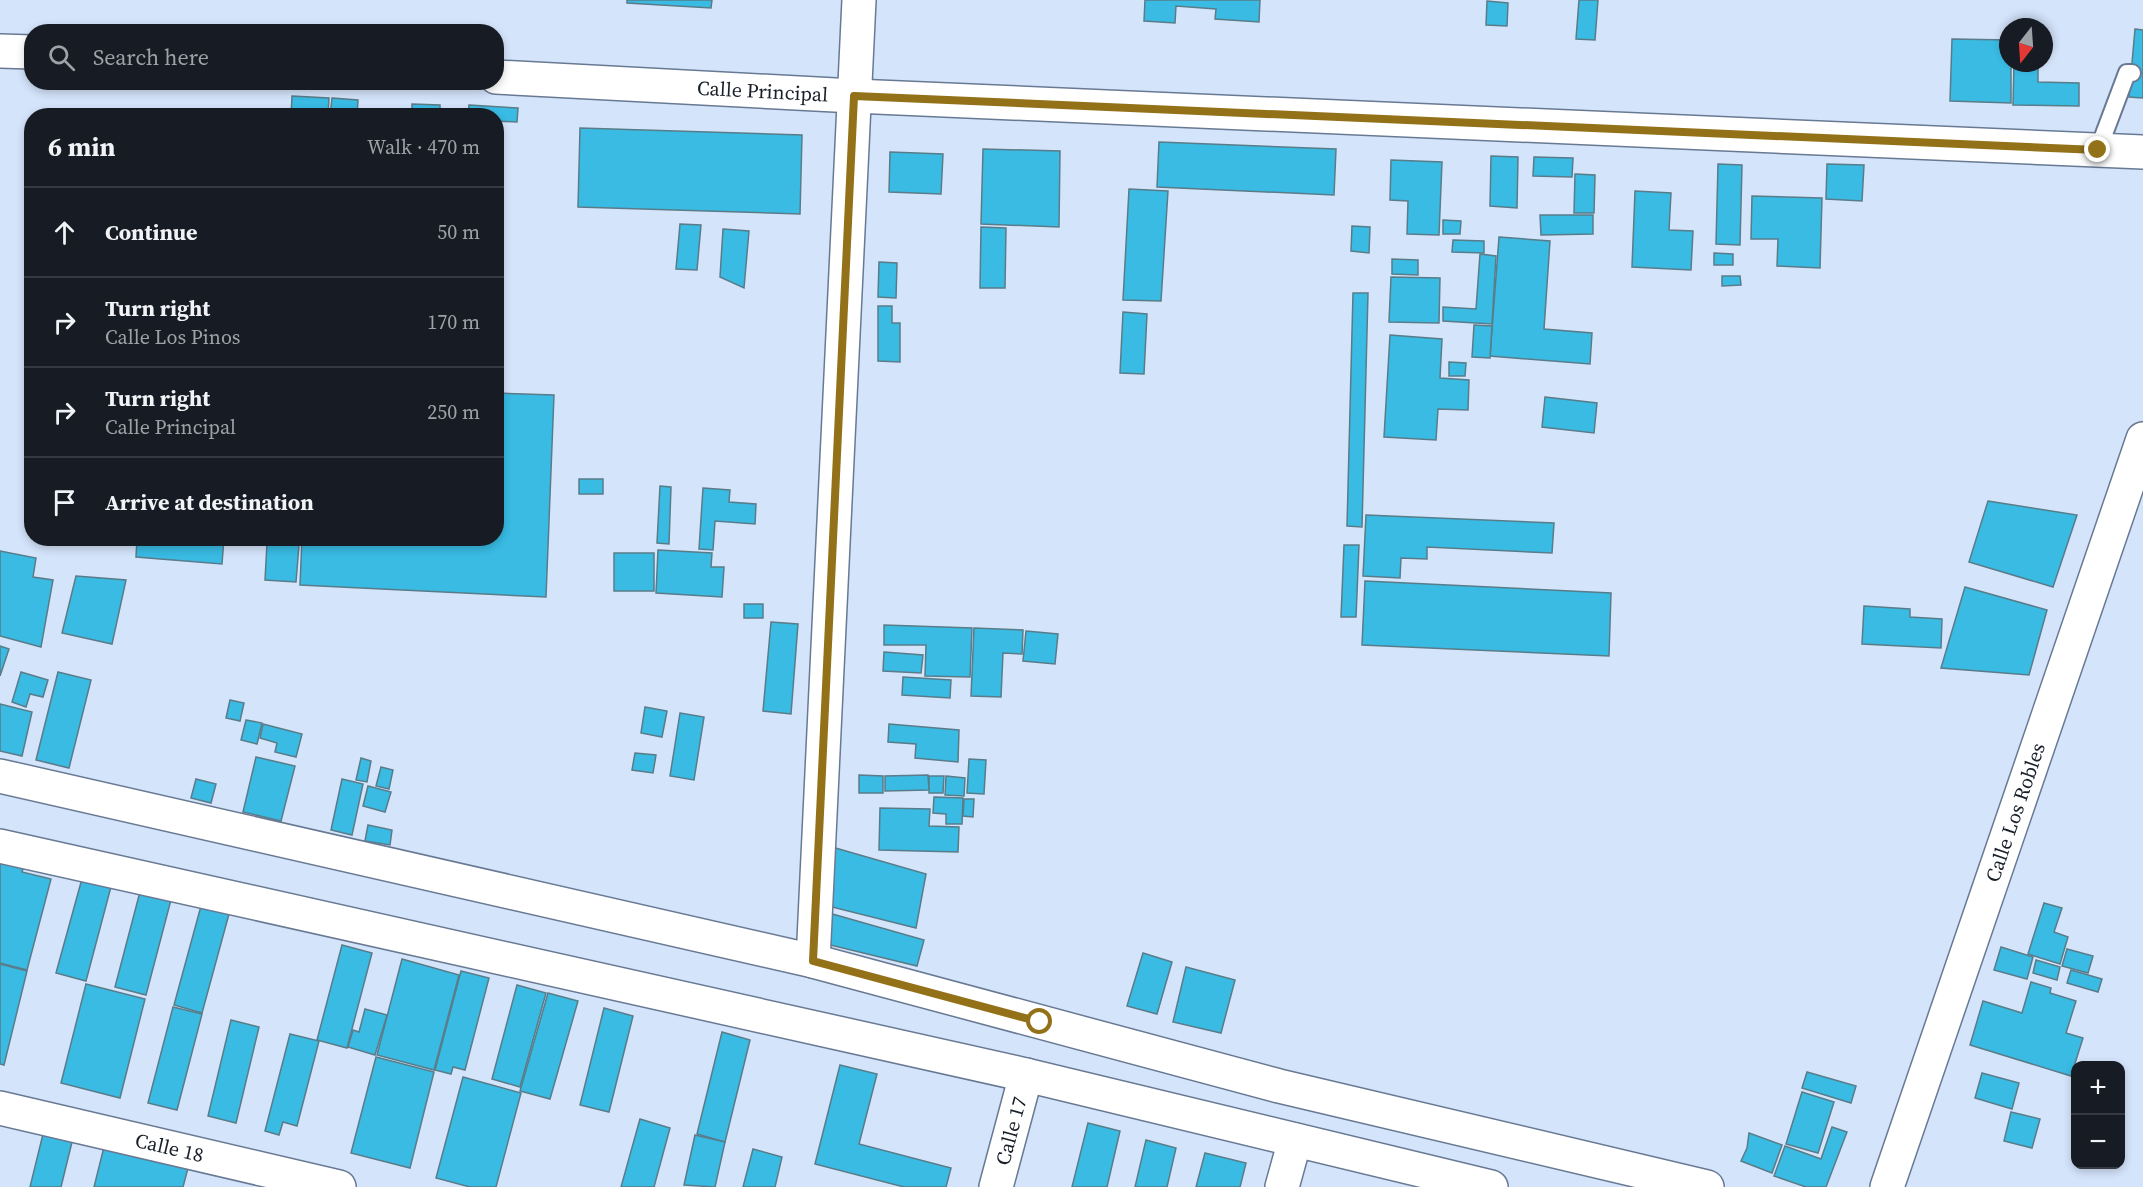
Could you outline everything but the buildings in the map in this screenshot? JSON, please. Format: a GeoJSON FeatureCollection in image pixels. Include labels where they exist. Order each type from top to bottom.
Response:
{"type":"FeatureCollection","features":[{"type":"Feature","properties":{"kind":"street"},"geometry":{"type":"LineString","coordinates":[[813,961],[859,0]]}},
{"type":"Feature","properties":{"kind":"street"},"geometry":{"type":"LineString","coordinates":[[0,51],[24,52]]}},
{"type":"Feature","properties":{"kind":"street","name":"Calle Principal"},"geometry":{"type":"LineString","coordinates":[[504,77],[854,96],[2143,152]]}},
{"type":"Feature","properties":{"kind":"street","name":"Calle Los Robles"},"geometry":{"type":"LineString","coordinates":[[1887,1187],[2143,439]]}},
{"type":"Feature","properties":{"kind":"street"},"geometry":{"type":"LineString","coordinates":[[0,776],[813,961],[1279,1086],[1707,1187]]}},
{"type":"Feature","properties":{"kind":"street"},"geometry":{"type":"LineString","coordinates":[[0,846],[1026,1075],[1491,1187]]}},
{"type":"Feature","properties":{"kind":"street","name":"Calle 17"},"geometry":{"type":"LineString","coordinates":[[996,1187],[1026,1075]]}},
{"type":"Feature","properties":{"kind":"street","name":"Calle 18"},"geometry":{"type":"LineString","coordinates":[[0,1108],[339,1187]]}},
{"type":"Feature","properties":{"kind":"street"},"geometry":{"type":"LineString","coordinates":[[1282,1187],[1295,1140]]}},
{"type":"Feature","properties":{"kind":"lane"},"geometry":{"type":"LineString","coordinates":[[2098,150],[2127,73],[2132,73]]}},
{"type":"Feature","properties":{"kind":"route"},"geometry":{"type":"LineString","coordinates":[[1040,1022],[813,961],[854,96],[2098,150]]}}]}
